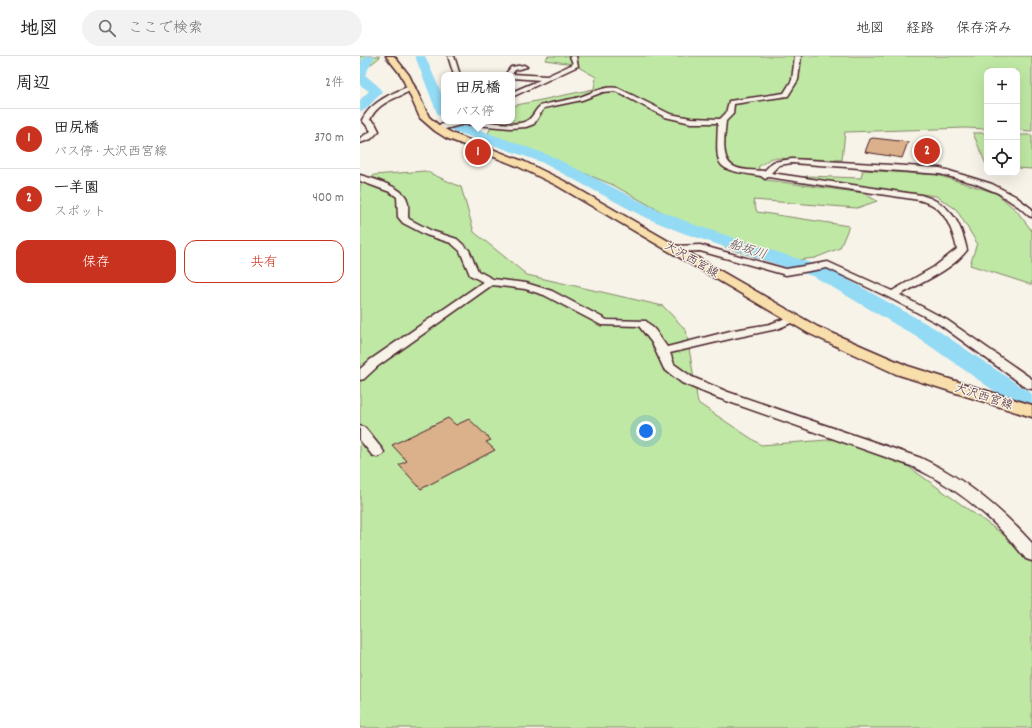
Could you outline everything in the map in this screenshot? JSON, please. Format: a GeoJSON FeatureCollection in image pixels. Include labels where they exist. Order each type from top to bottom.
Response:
{"type":"FeatureCollection","features":[{"type":"Feature","properties":{"kind":"main road","name":"大沢西宮線"},"geometry":{"type":"LineString","coordinates":[[390,56],[405,75],[412,87],[425,118],[450,136],[521,164],[560,183],[813,330],[902,370],[1032,411]]}},
{"type":"Feature","properties":{"kind":"street"},"geometry":{"type":"LineString","coordinates":[[451,56],[456,72]]}},
{"type":"Feature","properties":{"kind":"street"},"geometry":{"type":"LineString","coordinates":[[515,94],[576,65],[573,56]]}},
{"type":"Feature","properties":{"kind":"street"},"geometry":{"type":"LineString","coordinates":[[798,56],[794,80],[786,95],[731,102],[729,114],[722,121],[721,155],[724,163],[731,170],[910,196],[937,204],[947,212],[960,240],[962,250],[955,257],[892,295]]}},
{"type":"Feature","properties":{"kind":"street"},"geometry":{"type":"LineString","coordinates":[[510,72],[513,68],[524,67]]}},
{"type":"Feature","properties":{"kind":"street"},"geometry":{"type":"LineString","coordinates":[[515,76],[549,78]]}},
{"type":"Feature","properties":{"kind":"street"},"geometry":{"type":"LineString","coordinates":[[360,141],[368,137],[374,131],[372,125],[366,120],[371,110],[398,92],[412,87]]}},
{"type":"Feature","properties":{"kind":"street"},"geometry":{"type":"LineString","coordinates":[[515,87],[528,88]]}},
{"type":"Feature","properties":{"kind":"street"},"geometry":{"type":"LineString","coordinates":[[483,124],[524,125],[531,122],[538,110],[542,107],[580,99],[594,92],[610,89],[616,89],[623,92],[661,114],[685,120],[722,121]]}},
{"type":"Feature","properties":{"kind":"street"},"geometry":{"type":"LineString","coordinates":[[440,128],[458,124]]}},
{"type":"Feature","properties":{"kind":"street"},"geometry":{"type":"LineString","coordinates":[[765,176],[772,165],[780,162],[792,161],[940,171],[994,188],[1021,204],[1032,214]]}},
{"type":"Feature","properties":{"kind":"street"},"geometry":{"type":"LineString","coordinates":[[360,178],[393,190],[401,196],[403,200],[403,217],[406,221],[429,233],[454,241],[464,250],[474,272],[490,282],[526,286],[548,293],[605,323],[642,323],[653,333],[664,351],[668,366],[687,380],[724,395],[830,433],[916,462],[931,469],[959,486],[1002,521],[1032,554]]}},
{"type":"Feature","properties":{"kind":"street"},"geometry":{"type":"LineString","coordinates":[[675,249],[700,248],[786,272],[828,265],[892,295],[943,322],[1032,385]]}},
{"type":"Feature","properties":{"kind":"street"},"geometry":{"type":"LineString","coordinates":[[360,376],[374,363],[490,282]]}},
{"type":"Feature","properties":{"kind":"street"},"geometry":{"type":"LineString","coordinates":[[664,351],[734,334],[774,327],[794,318]]}},
{"type":"Feature","properties":{"kind":"street"},"geometry":{"type":"LineString","coordinates":[[360,431],[377,452]]}},
{"type":"Feature","properties":{"kind":"green space"},"geometry":{"type":"Polygon","coordinates":[[[360,56],[379,56],[380,57],[360,73],[360,56]]]}},
{"type":"Feature","properties":{"kind":"green space"},"geometry":{"type":"Polygon","coordinates":[[[548,56],[1032,56],[1032,131],[1020,130],[1020,68],[984,68],[984,129],[966,128],[845,132],[842,160],[771,158],[758,167],[766,180],[863,193],[877,201],[857,208],[753,200],[757,212],[849,226],[840,248],[815,258],[775,263],[727,248],[613,185],[488,134],[492,124],[515,124],[515,105],[594,89],[596,77],[573,64],[545,60],[548,56]]]}},
{"type":"Feature","properties":{"kind":"green space"},"geometry":{"type":"Polygon","coordinates":[[[973,133],[984,133],[984,160],[973,133]]]}},
{"type":"Feature","properties":{"kind":"green space"},"geometry":{"type":"Polygon","coordinates":[[[1020,135],[1032,135],[1032,169],[1020,168],[1020,135]]]}},
{"type":"Feature","properties":{"kind":"green space"},"geometry":{"type":"Polygon","coordinates":[[[863,170],[937,175],[996,193],[1016,210],[1032,231],[1032,285],[970,265],[977,243],[956,209],[936,196],[801,178],[807,176],[861,178],[863,170]]]}},
{"type":"Feature","properties":{"kind":"green space"},"geometry":{"type":"Polygon","coordinates":[[[425,171],[461,187],[474,232],[527,275],[663,306],[686,330],[698,403],[761,445],[867,437],[1032,555],[1032,728],[360,728],[360,185],[374,175],[425,171]]]}},
{"type":"Feature","properties":{"kind":"building"},"geometry":{"type":"Polygon","coordinates":[[[873,138],[908,142],[902,158],[865,152],[870,139],[873,138]]]}},
{"type":"Feature","properties":{"kind":"building"},"geometry":{"type":"Polygon","coordinates":[[[448,418],[456,425],[469,419],[491,440],[486,442],[495,450],[421,489],[399,465],[407,461],[392,445],[448,418]]]}},
{"type":"Feature","properties":{"kind":"waterway"},"geometry":{"type":"LineString","coordinates":[[360,74],[370,56]]}},
{"type":"Feature","properties":{"kind":"waterway","name":"船坂川"},"geometry":{"type":"LineString","coordinates":[[420,56],[441,106]]}},
{"type":"Feature","properties":{"kind":"waterway"},"geometry":{"type":"LineString","coordinates":[[360,77],[376,92],[360,107]]}},
{"type":"Feature","properties":{"kind":"waterway","name":"船坂川"},"geometry":{"type":"LineString","coordinates":[[451,124],[546,159],[650,213],[689,229],[822,273],[928,334],[1032,405]]}},
{"type":"Feature","properties":{"kind":"place","name":"一羊園"},"geometry":{"type":"Point","coordinates":[927,151]}},
{"type":"Feature","properties":{"kind":"place","name":"田尻橋"},"geometry":{"type":"Point","coordinates":[478,152]}}]}
